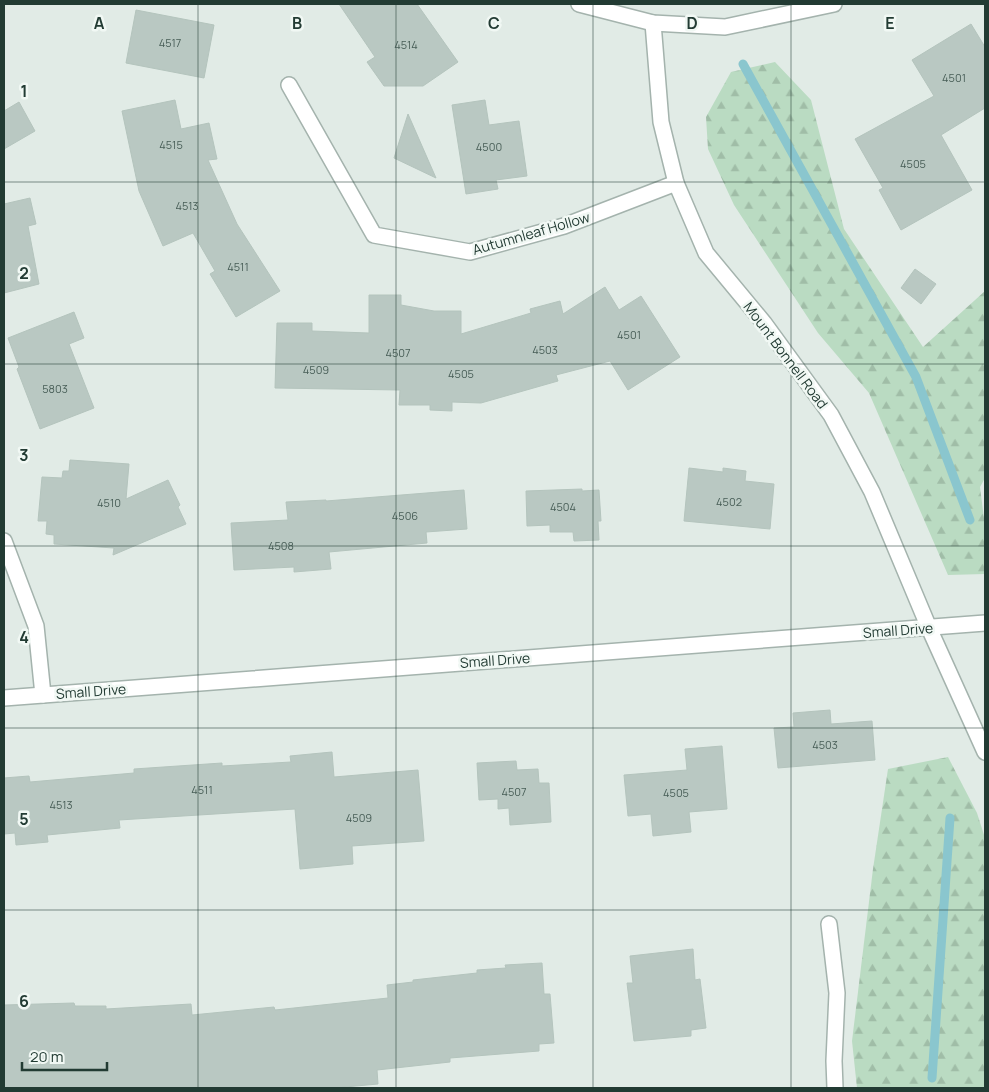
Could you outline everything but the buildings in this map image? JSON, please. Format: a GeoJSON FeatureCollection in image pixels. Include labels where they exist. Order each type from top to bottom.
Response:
{"type":"FeatureCollection","features":[{"type":"Feature","properties":{"kind":"street"},"geometry":{"type":"LineString","coordinates":[[579,4],[653,23],[726,27],[834,4]]}},
{"type":"Feature","properties":{"kind":"street","name":"Mount Bonnell Road"},"geometry":{"type":"LineString","coordinates":[[653,23],[661,122],[676,182],[706,253],[764,323],[831,415],[872,492],[929,628],[985,752]]}},
{"type":"Feature","properties":{"kind":"street","name":"Autumnleaf Hollow"},"geometry":{"type":"LineString","coordinates":[[289,85],[374,235],[470,252],[564,226],[676,182]]}},
{"type":"Feature","properties":{"kind":"street"},"geometry":{"type":"LineString","coordinates":[[4,541],[36,626],[43,694]]}},
{"type":"Feature","properties":{"kind":"street","name":"Small Drive"},"geometry":{"type":"LineString","coordinates":[[4,698],[985,623]]}},
{"type":"Feature","properties":{"kind":"street"},"geometry":{"type":"LineString","coordinates":[[829,924],[837,993],[834,1061],[835,1088]]}},
{"type":"Feature","properties":{"kind":"green space"},"geometry":{"type":"Polygon","coordinates":[[[775,62],[811,100],[844,229],[923,347],[985,291],[985,478],[980,487],[985,526],[985,574],[948,575],[869,393],[818,333],[734,205],[708,149],[706,117],[731,72],[775,62]]]}},
{"type":"Feature","properties":{"kind":"green space"},"geometry":{"type":"Polygon","coordinates":[[[948,757],[977,813],[985,838],[985,1088],[857,1088],[852,1041],[873,869],[888,769],[948,757]]]}},
{"type":"Feature","properties":{"kind":"waterway"},"geometry":{"type":"LineString","coordinates":[[743,64],[916,377],[970,520]]}},
{"type":"Feature","properties":{"kind":"waterway"},"geometry":{"type":"LineString","coordinates":[[932,1078],[950,818]]}}]}
